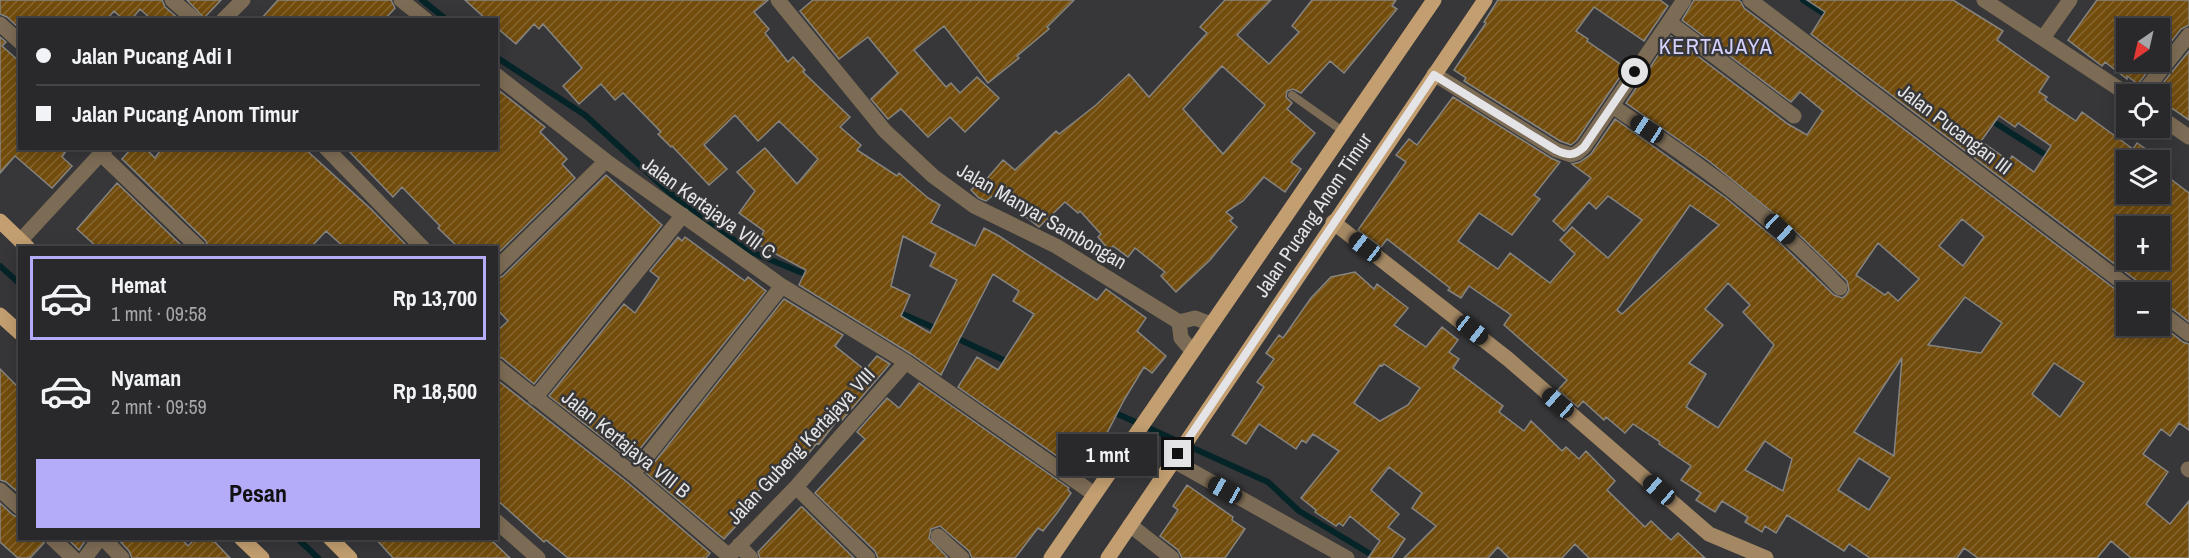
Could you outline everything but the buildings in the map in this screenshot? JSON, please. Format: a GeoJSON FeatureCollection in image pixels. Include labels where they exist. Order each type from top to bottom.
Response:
{"type":"FeatureCollection","features":[{"type":"Feature","properties":{"kind":"main road","name":"Jalan Pucang Anom Timur"},"geometry":{"type":"LineString","coordinates":[[1051,558],[1434,0]]}},
{"type":"Feature","properties":{"kind":"main road","name":"Jalan Pucang Anom Timur"},"geometry":{"type":"LineString","coordinates":[[1108,558],[1485,0]]}},
{"type":"Feature","properties":{"kind":"main road"},"geometry":{"type":"LineString","coordinates":[[0,221],[24,244]]}},
{"type":"Feature","properties":{"kind":"main road"},"geometry":{"type":"LineString","coordinates":[[0,315],[18,331]]}},
{"type":"Feature","properties":{"kind":"main road"},"geometry":{"type":"LineString","coordinates":[[243,540],[262,558]]}},
{"type":"Feature","properties":{"kind":"main road"},"geometry":{"type":"LineString","coordinates":[[332,540],[350,558]]}},
{"type":"Feature","properties":{"kind":"street"},"geometry":{"type":"LineString","coordinates":[[172,0],[193,18]]}},
{"type":"Feature","properties":{"kind":"street"},"geometry":{"type":"LineString","coordinates":[[225,18],[243,0]]}},
{"type":"Feature","properties":{"kind":"street"},"geometry":{"type":"LineString","coordinates":[[401,0],[424,18]]}},
{"type":"Feature","properties":{"kind":"street","name":"Jalan Manyar Sambongan"},"geometry":{"type":"LineString","coordinates":[[778,0],[885,131],[933,176],[974,206],[1056,246],[1179,322]]}},
{"type":"Feature","properties":{"kind":"street"},"geometry":{"type":"LineString","coordinates":[[1434,75],[1563,154],[1576,153],[1584,147],[1684,0]]}},
{"type":"Feature","properties":{"kind":"street","name":"Jalan Pucangan III"},"geometry":{"type":"LineString","coordinates":[[1750,0],[2122,282]]}},
{"type":"Feature","properties":{"kind":"street"},"geometry":{"type":"LineString","coordinates":[[1984,0],[2116,87]]}},
{"type":"Feature","properties":{"kind":"street"},"geometry":{"type":"LineString","coordinates":[[2043,38],[2070,0]]}},
{"type":"Feature","properties":{"kind":"street"},"geometry":{"type":"LineString","coordinates":[[1669,22],[1794,116]]}},
{"type":"Feature","properties":{"kind":"street"},"geometry":{"type":"LineString","coordinates":[[0,24],[18,40]]}},
{"type":"Feature","properties":{"kind":"street"},"geometry":{"type":"LineString","coordinates":[[2150,84],[2189,35]]}},
{"type":"Feature","properties":{"kind":"street","name":"Jalan Kertajaya VIII C"},"geometry":{"type":"LineString","coordinates":[[498,77],[606,160],[782,286],[906,362],[1094,494]]}},
{"type":"Feature","properties":{"kind":"street"},"geometry":{"type":"LineString","coordinates":[[1612,106],[1735,191],[1787,236],[1840,288]]}},
{"type":"Feature","properties":{"kind":"street"},"geometry":{"type":"LineString","coordinates":[[2170,124],[2189,137]]}},
{"type":"Feature","properties":{"kind":"street"},"geometry":{"type":"LineString","coordinates":[[328,150],[421,246]]}},
{"type":"Feature","properties":{"kind":"street"},"geometry":{"type":"LineString","coordinates":[[24,244],[104,151],[197,246]]}},
{"type":"Feature","properties":{"kind":"street"},"geometry":{"type":"LineString","coordinates":[[498,267],[606,160]]}},
{"type":"Feature","properties":{"kind":"street"},"geometry":{"type":"LineString","coordinates":[[535,398],[683,215]]}},
{"type":"Feature","properties":{"kind":"street"},"geometry":{"type":"LineString","coordinates":[[1333,222],[1508,359],[1709,534],[1766,558]]}},
{"type":"Feature","properties":{"kind":"street"},"geometry":{"type":"LineString","coordinates":[[633,474],[782,286]]}},
{"type":"Feature","properties":{"kind":"street"},"geometry":{"type":"LineString","coordinates":[[1192,351],[1181,338],[1179,322],[1195,318],[1211,324]]}},
{"type":"Feature","properties":{"kind":"street"},"geometry":{"type":"LineString","coordinates":[[2170,320],[2189,334]]}},
{"type":"Feature","properties":{"kind":"street","name":"Jalan Gubeng Kertajaya VIII"},"geometry":{"type":"LineString","coordinates":[[732,553],[796,487],[906,362]]}},
{"type":"Feature","properties":{"kind":"street","name":"Jalan Kertajaya VIII B"},"geometry":{"type":"LineString","coordinates":[[498,368],[732,553],[751,558]]}},
{"type":"Feature","properties":{"kind":"street"},"geometry":{"type":"LineString","coordinates":[[1176,457],[1347,558]]}},
{"type":"Feature","properties":{"kind":"street"},"geometry":{"type":"LineString","coordinates":[[796,487],[868,558]]}},
{"type":"Feature","properties":{"kind":"street"},"geometry":{"type":"LineString","coordinates":[[0,490],[18,506]]}},
{"type":"Feature","properties":{"kind":"street"},"geometry":{"type":"LineString","coordinates":[[498,523],[538,558]]}},
{"type":"Feature","properties":{"kind":"street"},"geometry":{"type":"LineString","coordinates":[[1130,525],[1172,558]]}},
{"type":"Feature","properties":{"kind":"street"},"geometry":{"type":"LineString","coordinates":[[938,536],[962,558]]}},
{"type":"Feature","properties":{"kind":"street"},"geometry":{"type":"LineString","coordinates":[[54,540],[73,558]]}},
{"type":"Feature","properties":{"kind":"street"},"geometry":{"type":"LineString","coordinates":[[86,558],[100,540]]}},
{"type":"Feature","properties":{"kind":"street"},"geometry":{"type":"LineString","coordinates":[[104,540],[122,558]]}},
{"type":"Feature","properties":{"kind":"lane"},"geometry":{"type":"LineString","coordinates":[[1292,95],[1344,132]]}},
{"type":"Feature","properties":{"kind":"waterway"},"geometry":{"type":"LineString","coordinates":[[422,0],[444,18]]}},
{"type":"Feature","properties":{"kind":"waterway"},"geometry":{"type":"LineString","coordinates":[[1803,0],[1829,17]]}},
{"type":"Feature","properties":{"kind":"waterway"},"geometry":{"type":"LineString","coordinates":[[498,58],[585,115],[670,193],[749,251],[812,277]]}},
{"type":"Feature","properties":{"kind":"waterway"},"geometry":{"type":"LineString","coordinates":[[1989,119],[2052,159]]}},
{"type":"Feature","properties":{"kind":"waterway"},"geometry":{"type":"LineString","coordinates":[[0,266],[18,282]]}},
{"type":"Feature","properties":{"kind":"waterway"},"geometry":{"type":"LineString","coordinates":[[896,311],[939,330]]}},
{"type":"Feature","properties":{"kind":"waterway"},"geometry":{"type":"LineString","coordinates":[[954,337],[1010,363]]}},
{"type":"Feature","properties":{"kind":"waterway"},"geometry":{"type":"LineString","coordinates":[[1111,411],[1268,482],[1299,511],[1377,558]]}},
{"type":"Feature","properties":{"kind":"waterway"},"geometry":{"type":"LineString","coordinates":[[299,540],[318,558]]}},
{"type":"Feature","properties":{"kind":"district","name":"KERTAJAYA"},"geometry":{"type":"Point","coordinates":[1716,46]}},
{"type":"Feature","properties":{"kind":"route"},"geometry":{"type":"LineString","coordinates":[[1178,454],[1434,75],[1556,150],[1571,155],[1584,147],[1635,72]]}}]}
